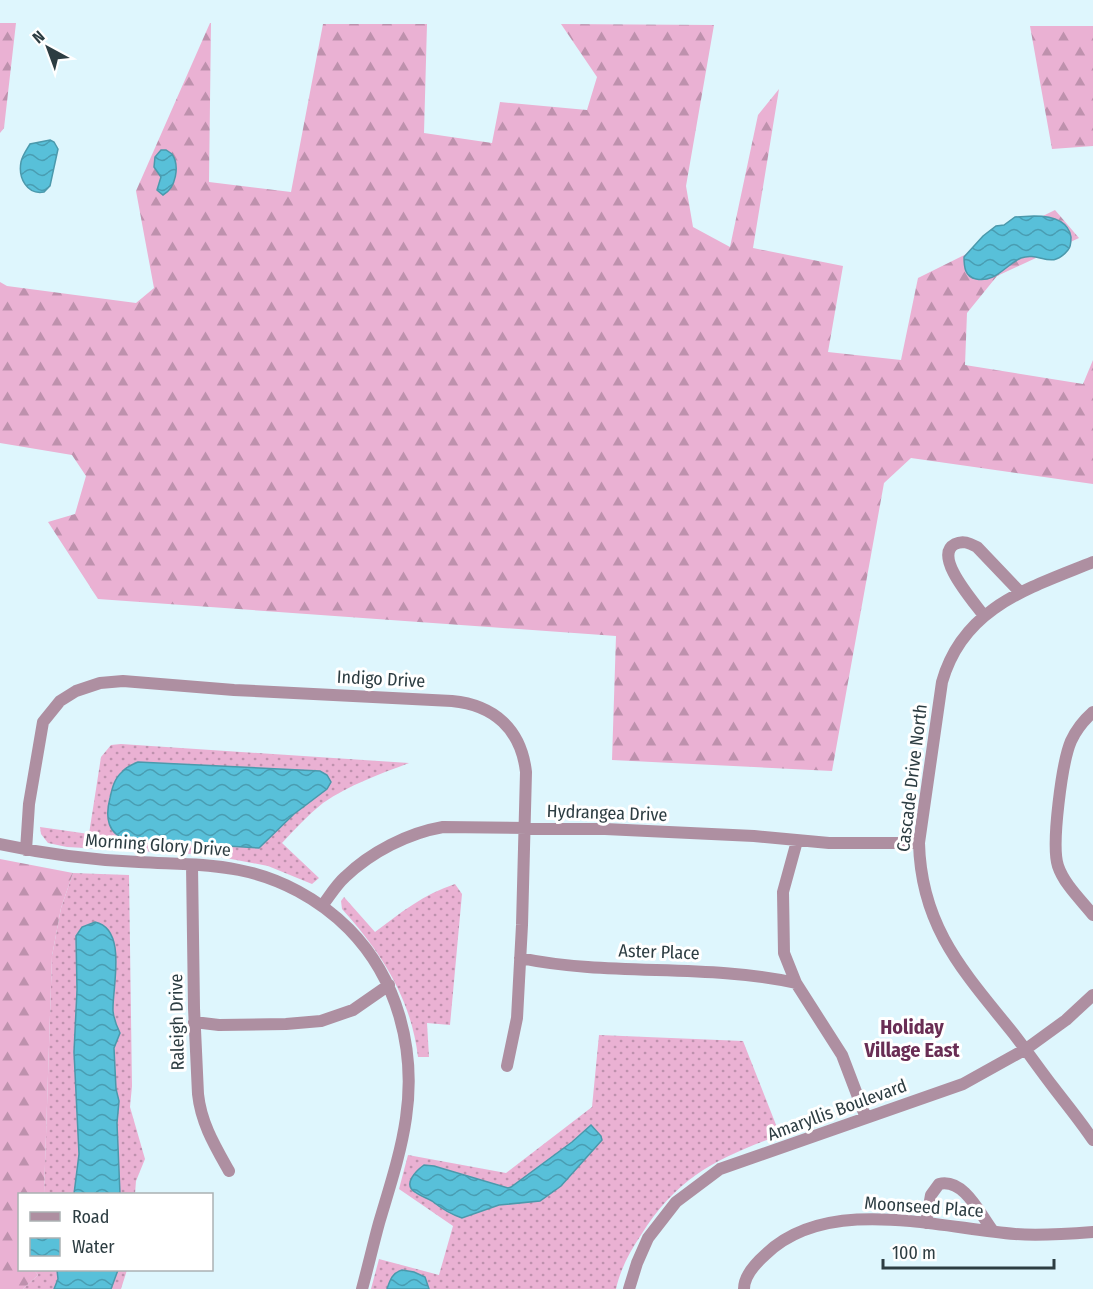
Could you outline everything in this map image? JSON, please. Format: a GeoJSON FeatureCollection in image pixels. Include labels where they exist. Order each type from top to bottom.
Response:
{"type":"FeatureCollection","features":[{"type":"Feature","properties":{"kind":"street"},"geometry":{"type":"LineString","coordinates":[[984,616],[954,574],[948,561],[951,547],[962,542],[977,547],[1020,592]]}},
{"type":"Feature","properties":{"kind":"street","name":"Cascade Drive North"},"geometry":{"type":"LineString","coordinates":[[1093,562],[1020,592],[998,604],[958,644],[944,675],[919,843],[924,883],[940,935],[969,979],[1026,1049],[1093,1140]]}},
{"type":"Feature","properties":{"kind":"street","name":"Indigo Drive"},"geometry":{"type":"LineString","coordinates":[[26,850],[29,804],[43,722],[60,701],[76,691],[111,681],[452,701],[489,710],[504,723],[521,749],[526,772],[517,1018],[507,1066]]}},
{"type":"Feature","properties":{"kind":"street"},"geometry":{"type":"LineString","coordinates":[[1093,712],[1086,717],[1071,742],[1054,843],[1058,867],[1093,915]]}},
{"type":"Feature","properties":{"kind":"street","name":"Hydrangea Drive"},"geometry":{"type":"LineString","coordinates":[[322,906],[345,877],[362,863],[417,832],[443,827],[754,836],[829,843],[919,843]]}},
{"type":"Feature","properties":{"kind":"street"},"geometry":{"type":"LineString","coordinates":[[797,840],[783,892],[784,953],[796,983],[839,1050],[866,1118]]}},
{"type":"Feature","properties":{"kind":"street","name":"Morning Glory Drive"},"geometry":{"type":"LineString","coordinates":[[0,844],[87,859],[227,867],[257,874],[298,891],[322,906],[367,949],[397,1005],[404,1037],[408,1076],[406,1115],[400,1146],[362,1289]]}},
{"type":"Feature","properties":{"kind":"street","name":"Raleigh Drive"},"geometry":{"type":"LineString","coordinates":[[192,865],[194,1022],[199,1107],[207,1130],[230,1171]]}},
{"type":"Feature","properties":{"kind":"street","name":"Aster Place"},"geometry":{"type":"LineString","coordinates":[[520,958],[555,966],[751,974],[796,983]]}},
{"type":"Feature","properties":{"kind":"street"},"geometry":{"type":"LineString","coordinates":[[194,1022],[219,1025],[321,1021],[353,1010],[388,985]]}},
{"type":"Feature","properties":{"kind":"street","name":"Amaryllis Boulevard"},"geometry":{"type":"LineString","coordinates":[[629,1289],[648,1238],[676,1202],[702,1181],[743,1160],[963,1084],[1026,1049],[1066,1020],[1093,995]]}},
{"type":"Feature","properties":{"kind":"street"},"geometry":{"type":"LineString","coordinates":[[926,1223],[931,1195],[939,1184],[946,1182],[953,1183],[965,1194],[993,1231]]}},
{"type":"Feature","properties":{"kind":"street","name":"Moonseed Place"},"geometry":{"type":"LineString","coordinates":[[744,1289],[749,1273],[777,1244],[802,1231],[829,1223],[888,1219],[1039,1235],[1093,1233]]}},
{"type":"Feature","properties":{"kind":"green space"},"geometry":{"type":"Polygon","coordinates":[[[0,23],[16,23],[4,128],[0,133],[0,23]]]}},
{"type":"Feature","properties":{"kind":"green space"},"geometry":{"type":"Polygon","coordinates":[[[210,23],[209,182],[291,192],[323,24],[427,24],[424,133],[492,143],[500,102],[587,110],[597,77],[561,24],[714,25],[686,186],[693,227],[730,247],[758,115],[779,89],[753,248],[843,266],[828,352],[901,360],[918,278],[1055,210],[1079,238],[997,276],[967,313],[965,365],[1083,384],[1093,360],[1093,484],[911,458],[884,483],[832,771],[612,760],[616,636],[98,599],[48,522],[75,514],[86,476],[72,455],[0,443],[0,282],[7,286],[136,303],[154,288],[136,191],[210,23]]]}},
{"type":"Feature","properties":{"kind":"green space"},"geometry":{"type":"Polygon","coordinates":[[[1030,26],[1093,26],[1093,146],[1052,149],[1030,26]]]}},
{"type":"Feature","properties":{"kind":"green space"},"geometry":{"type":"Polygon","coordinates":[[[111,745],[409,763],[365,780],[323,803],[282,843],[319,878],[312,884],[268,866],[210,855],[67,847],[48,843],[41,834],[40,827],[89,834],[101,757],[111,745]]]}},
{"type":"Feature","properties":{"kind":"green space"},"geometry":{"type":"Polygon","coordinates":[[[0,859],[73,873],[61,908],[52,956],[44,1193],[18,1193],[18,1271],[35,1271],[38,1275],[23,1289],[0,1289],[0,859]]]}},
{"type":"Feature","properties":{"kind":"green space"},"geometry":{"type":"Polygon","coordinates":[[[73,873],[129,875],[132,1086],[130,1107],[145,1159],[136,1181],[135,1193],[44,1193],[52,956],[61,908],[73,873]]]}},
{"type":"Feature","properties":{"kind":"green space"},"geometry":{"type":"Polygon","coordinates":[[[455,884],[462,894],[450,1025],[427,1023],[429,1057],[418,1057],[409,1015],[392,977],[369,942],[342,909],[341,901],[344,897],[375,932],[423,899],[455,884]]]}},
{"type":"Feature","properties":{"kind":"green space"},"geometry":{"type":"Polygon","coordinates":[[[599,1035],[743,1041],[780,1135],[719,1161],[685,1183],[655,1215],[633,1248],[616,1289],[371,1289],[379,1259],[439,1275],[453,1226],[399,1189],[408,1155],[506,1173],[592,1107],[599,1035]]]}},
{"type":"Feature","properties":{"kind":"green space"},"geometry":{"type":"Polygon","coordinates":[[[35,1271],[127,1271],[121,1289],[23,1289],[38,1275],[35,1271]]]}},
{"type":"Feature","properties":{"kind":"water"},"geometry":{"type":"Polygon","coordinates":[[[50,140],[58,149],[50,186],[44,192],[33,191],[22,179],[20,168],[22,160],[30,144],[50,140]]]}},
{"type":"Feature","properties":{"kind":"water"},"geometry":{"type":"Polygon","coordinates":[[[161,150],[172,154],[176,164],[174,182],[163,195],[157,190],[161,177],[154,167],[155,157],[161,150]]]}},
{"type":"Feature","properties":{"kind":"water"},"geometry":{"type":"Polygon","coordinates":[[[1015,217],[1052,218],[1066,226],[1071,237],[1071,244],[1062,256],[1051,260],[1034,257],[1021,258],[995,276],[983,280],[972,278],[967,274],[964,257],[983,236],[996,226],[1004,225],[1015,217]]]}},
{"type":"Feature","properties":{"kind":"water"},"geometry":{"type":"Polygon","coordinates":[[[138,762],[320,771],[327,775],[331,782],[327,789],[294,814],[259,848],[129,840],[122,838],[112,830],[108,818],[108,805],[117,778],[125,769],[138,762]]]}},
{"type":"Feature","properties":{"kind":"water"},"geometry":{"type":"Polygon","coordinates":[[[95,922],[105,927],[112,936],[115,947],[113,1011],[120,1033],[114,1048],[116,1089],[119,1101],[117,1123],[120,1193],[74,1193],[79,1154],[74,1052],[77,990],[76,936],[82,927],[95,922]]]}},
{"type":"Feature","properties":{"kind":"water"},"geometry":{"type":"Polygon","coordinates":[[[591,1125],[602,1140],[561,1186],[540,1201],[499,1205],[462,1218],[446,1211],[411,1189],[412,1177],[424,1165],[511,1187],[591,1125]]]}},
{"type":"Feature","properties":{"kind":"water"},"geometry":{"type":"Polygon","coordinates":[[[402,1270],[425,1277],[429,1289],[387,1289],[390,1280],[402,1270]]]}},
{"type":"Feature","properties":{"kind":"water"},"geometry":{"type":"Polygon","coordinates":[[[57,1271],[118,1271],[111,1289],[54,1289],[58,1279],[57,1271]]]}},
{"type":"Feature","properties":{"kind":"district","name":"Holiday Village East"},"geometry":{"type":"Point","coordinates":[912,1038]}}]}
